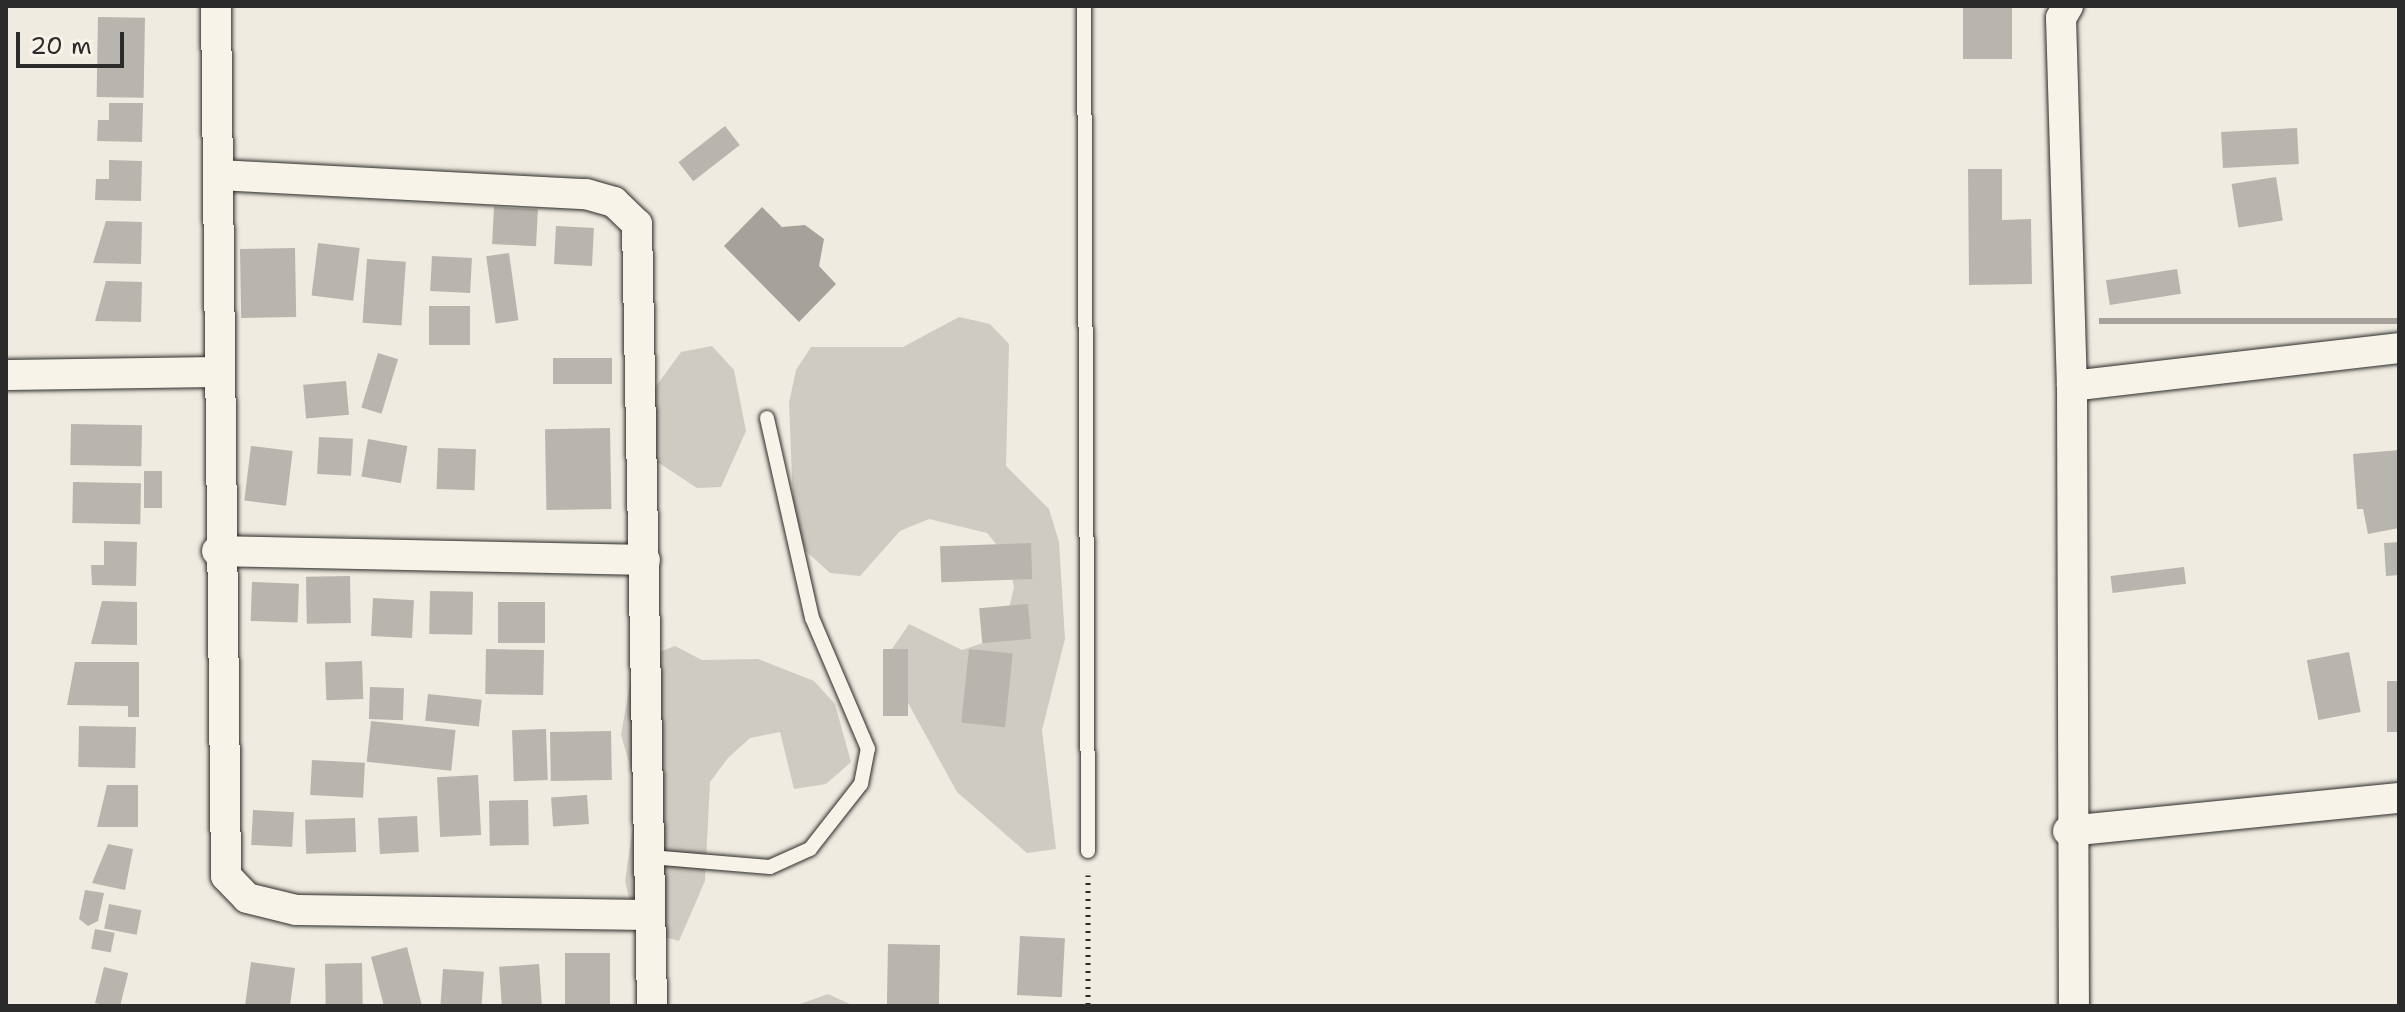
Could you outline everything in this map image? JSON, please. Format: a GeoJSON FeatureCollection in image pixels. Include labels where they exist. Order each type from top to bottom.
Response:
{"type":"FeatureCollection","features":[{"type":"Feature","properties":{"kind":"street"},"geometry":{"type":"LineString","coordinates":[[216,6],[217,551],[226,876],[247,898],[296,910],[650,915]]}},
{"type":"Feature","properties":{"kind":"street"},"geometry":{"type":"LineString","coordinates":[[2068,6],[2061,18],[2072,386],[2068,831],[2074,1006]]}},
{"type":"Feature","properties":{"kind":"street"},"geometry":{"type":"LineString","coordinates":[[218,175],[586,194],[614,202],[637,224],[652,1006]]}},
{"type":"Feature","properties":{"kind":"street"},"geometry":{"type":"LineString","coordinates":[[2072,386],[2399,348]]}},
{"type":"Feature","properties":{"kind":"street"},"geometry":{"type":"LineString","coordinates":[[6,375],[219,372]]}},
{"type":"Feature","properties":{"kind":"street"},"geometry":{"type":"LineString","coordinates":[[217,551],[645,560]]}},
{"type":"Feature","properties":{"kind":"street"},"geometry":{"type":"LineString","coordinates":[[2068,831],[2399,798]]}},
{"type":"Feature","properties":{"kind":"lane"},"geometry":{"type":"LineString","coordinates":[[1084,6],[1088,851]]}},
{"type":"Feature","properties":{"kind":"lane"},"geometry":{"type":"LineString","coordinates":[[650,857],[770,867],[810,849],[861,784],[868,749],[812,618],[767,418]]}},
{"type":"Feature","properties":{"kind":"path"},"geometry":{"type":"LineString","coordinates":[[1088,851],[1088,1006]]}},
{"type":"Feature","properties":{"kind":"shaded area"},"geometry":{"type":"Polygon","coordinates":[[[762,207],[782,227],[805,225],[824,239],[819,266],[836,284],[799,322],[724,246],[762,207]]]}},
{"type":"Feature","properties":{"kind":"shaded area"},"geometry":{"type":"Polygon","coordinates":[[[959,317],[990,324],[1009,344],[1006,466],[1049,509],[1059,542],[1065,639],[1042,730],[1056,849],[1027,853],[957,792],[896,681],[892,649],[909,624],[962,650],[989,641],[1007,616],[1014,587],[1007,557],[987,533],[929,519],[900,531],[860,576],[830,573],[806,551],[794,525],[789,403],[796,370],[811,347],[903,347],[959,317]]]}},
{"type":"Feature","properties":{"kind":"shaded area"},"geometry":{"type":"Polygon","coordinates":[[[2099,318],[2399,318],[2399,324],[2099,324],[2099,318]]]}},
{"type":"Feature","properties":{"kind":"shaded area"},"geometry":{"type":"Polygon","coordinates":[[[712,346],[734,370],[746,431],[721,487],[697,488],[647,455],[646,400],[681,352],[712,346]]]}},
{"type":"Feature","properties":{"kind":"shaded area"},"geometry":{"type":"Polygon","coordinates":[[[675,646],[702,660],[758,659],[814,681],[835,704],[851,762],[826,784],[794,789],[780,732],[750,738],[728,758],[710,782],[705,881],[679,941],[651,933],[632,910],[625,881],[638,793],[621,735],[631,678],[648,656],[675,646]]]}},
{"type":"Feature","properties":{"kind":"shaded area"},"geometry":{"type":"Polygon","coordinates":[[[828,994],[854,1006],[798,1006],[800,1004],[828,994]]]}},
{"type":"Feature","properties":{"kind":"building"},"geometry":{"type":"Polygon","coordinates":[[[1963,6],[2012,6],[2012,59],[1963,59],[1963,6]]]}},
{"type":"Feature","properties":{"kind":"building"},"geometry":{"type":"Polygon","coordinates":[[[98,17],[145,18],[144,98],[97,97],[98,17]]]}},
{"type":"Feature","properties":{"kind":"building"},"geometry":{"type":"Polygon","coordinates":[[[109,103],[143,103],[142,142],[97,141],[98,120],[109,120],[109,103]]]}},
{"type":"Feature","properties":{"kind":"building"},"geometry":{"type":"Polygon","coordinates":[[[725,126],[740,145],[693,181],[679,162],[725,126]]]}},
{"type":"Feature","properties":{"kind":"building"},"geometry":{"type":"Polygon","coordinates":[[[2297,128],[2299,164],[2223,168],[2221,132],[2297,128]]]}},
{"type":"Feature","properties":{"kind":"building"},"geometry":{"type":"Polygon","coordinates":[[[109,160],[142,161],[141,201],[95,200],[96,179],[109,179],[109,160]]]}},
{"type":"Feature","properties":{"kind":"building"},"geometry":{"type":"Polygon","coordinates":[[[1968,169],[2002,169],[2002,220],[2031,219],[2032,284],[1969,285],[1968,169]]]}},
{"type":"Feature","properties":{"kind":"building"},"geometry":{"type":"Polygon","coordinates":[[[2276,177],[2283,220],[2238,227],[2232,184],[2276,177]]]}},
{"type":"Feature","properties":{"kind":"building"},"geometry":{"type":"Polygon","coordinates":[[[494,207],[538,209],[536,246],[492,244],[494,207]]]}},
{"type":"Feature","properties":{"kind":"building"},"geometry":{"type":"Polygon","coordinates":[[[106,221],[142,222],[141,264],[93,263],[106,221]]]}},
{"type":"Feature","properties":{"kind":"building"},"geometry":{"type":"Polygon","coordinates":[[[556,226],[594,228],[592,266],[554,264],[556,226]]]}},
{"type":"Feature","properties":{"kind":"building"},"geometry":{"type":"Polygon","coordinates":[[[318,243],[360,248],[353,301],[312,296],[318,243]]]}},
{"type":"Feature","properties":{"kind":"building"},"geometry":{"type":"Polygon","coordinates":[[[295,248],[296,317],[241,318],[240,249],[295,248]]]}},
{"type":"Feature","properties":{"kind":"building"},"geometry":{"type":"Polygon","coordinates":[[[509,253],[518,320],[496,324],[486,256],[509,253]]]}},
{"type":"Feature","properties":{"kind":"building"},"geometry":{"type":"Polygon","coordinates":[[[432,256],[472,258],[470,293],[430,291],[432,256]]]}},
{"type":"Feature","properties":{"kind":"building"},"geometry":{"type":"Polygon","coordinates":[[[367,259],[406,262],[401,326],[363,323],[367,259]]]}},
{"type":"Feature","properties":{"kind":"building"},"geometry":{"type":"Polygon","coordinates":[[[2177,269],[2181,294],[2110,305],[2106,280],[2177,269]]]}},
{"type":"Feature","properties":{"kind":"building"},"geometry":{"type":"Polygon","coordinates":[[[106,281],[142,282],[141,322],[95,321],[106,281]]]}},
{"type":"Feature","properties":{"kind":"building"},"geometry":{"type":"Polygon","coordinates":[[[429,306],[470,306],[470,345],[429,345],[429,306]]]}},
{"type":"Feature","properties":{"kind":"building"},"geometry":{"type":"Polygon","coordinates":[[[378,353],[398,359],[381,414],[361,408],[378,353]]]}},
{"type":"Feature","properties":{"kind":"building"},"geometry":{"type":"Polygon","coordinates":[[[553,358],[612,358],[612,384],[553,384],[553,358]]]}},
{"type":"Feature","properties":{"kind":"building"},"geometry":{"type":"Polygon","coordinates":[[[346,381],[349,415],[306,419],[303,385],[346,381]]]}},
{"type":"Feature","properties":{"kind":"building"},"geometry":{"type":"Polygon","coordinates":[[[71,424],[142,425],[141,466],[70,465],[71,424]]]}},
{"type":"Feature","properties":{"kind":"building"},"geometry":{"type":"Polygon","coordinates":[[[610,428],[611,509],[546,510],[545,429],[610,428]]]}},
{"type":"Feature","properties":{"kind":"building"},"geometry":{"type":"Polygon","coordinates":[[[319,437],[353,439],[351,476],[317,474],[319,437]]]}},
{"type":"Feature","properties":{"kind":"building"},"geometry":{"type":"Polygon","coordinates":[[[368,439],[407,446],[401,483],[361,476],[368,439]]]}},
{"type":"Feature","properties":{"kind":"building"},"geometry":{"type":"Polygon","coordinates":[[[251,446],[293,451],[286,506],[244,501],[251,446]]]}},
{"type":"Feature","properties":{"kind":"building"},"geometry":{"type":"Polygon","coordinates":[[[438,448],[476,449],[475,490],[437,489],[438,448]]]}},
{"type":"Feature","properties":{"kind":"building"},"geometry":{"type":"Polygon","coordinates":[[[2399,450],[2399,528],[2368,534],[2363,509],[2357,509],[2353,454],[2399,450]]]}},
{"type":"Feature","properties":{"kind":"building"},"geometry":{"type":"Polygon","coordinates":[[[144,471],[162,471],[162,508],[144,508],[144,471]]]}},
{"type":"Feature","properties":{"kind":"building"},"geometry":{"type":"Polygon","coordinates":[[[73,482],[141,483],[140,524],[72,523],[73,482]]]}},
{"type":"Feature","properties":{"kind":"building"},"geometry":{"type":"Polygon","coordinates":[[[104,541],[137,542],[136,586],[92,585],[91,565],[104,565],[104,541]]]}},
{"type":"Feature","properties":{"kind":"building"},"geometry":{"type":"Polygon","coordinates":[[[2399,542],[2399,575],[2386,576],[2384,543],[2399,542]]]}},
{"type":"Feature","properties":{"kind":"building"},"geometry":{"type":"Polygon","coordinates":[[[1031,543],[1032,579],[941,582],[940,546],[1031,543]]]}},
{"type":"Feature","properties":{"kind":"building"},"geometry":{"type":"Polygon","coordinates":[[[2184,567],[2186,584],[2113,593],[2111,576],[2184,567]]]}},
{"type":"Feature","properties":{"kind":"building"},"geometry":{"type":"Polygon","coordinates":[[[350,576],[351,623],[307,624],[306,577],[350,576]]]}},
{"type":"Feature","properties":{"kind":"building"},"geometry":{"type":"Polygon","coordinates":[[[252,582],[299,584],[298,623],[251,621],[252,582]]]}},
{"type":"Feature","properties":{"kind":"building"},"geometry":{"type":"Polygon","coordinates":[[[430,591],[473,592],[472,635],[429,634],[430,591]]]}},
{"type":"Feature","properties":{"kind":"building"},"geometry":{"type":"Polygon","coordinates":[[[373,598],[414,600],[412,638],[371,636],[373,598]]]}},
{"type":"Feature","properties":{"kind":"building"},"geometry":{"type":"Polygon","coordinates":[[[102,601],[137,602],[137,645],[91,644],[102,601]]]}},
{"type":"Feature","properties":{"kind":"building"},"geometry":{"type":"Polygon","coordinates":[[[498,602],[545,602],[545,643],[498,643],[498,602]]]}},
{"type":"Feature","properties":{"kind":"building"},"geometry":{"type":"Polygon","coordinates":[[[1028,604],[1031,639],[982,643],[979,608],[1028,604]]]}},
{"type":"Feature","properties":{"kind":"building"},"geometry":{"type":"Polygon","coordinates":[[[486,649],[544,650],[543,695],[485,694],[486,649]]]}},
{"type":"Feature","properties":{"kind":"building"},"geometry":{"type":"Polygon","coordinates":[[[883,649],[908,649],[908,716],[883,716],[883,649]]]}},
{"type":"Feature","properties":{"kind":"building"},"geometry":{"type":"Polygon","coordinates":[[[969,649],[1013,654],[1005,727],[961,723],[969,649]]]}},
{"type":"Feature","properties":{"kind":"building"},"geometry":{"type":"Polygon","coordinates":[[[2349,652],[2361,712],[2318,720],[2307,660],[2349,652]]]}},
{"type":"Feature","properties":{"kind":"building"},"geometry":{"type":"Polygon","coordinates":[[[362,661],[363,699],[326,700],[325,662],[362,661]]]}},
{"type":"Feature","properties":{"kind":"building"},"geometry":{"type":"Polygon","coordinates":[[[75,662],[139,662],[139,717],[128,717],[128,706],[67,705],[75,662]]]}},
{"type":"Feature","properties":{"kind":"building"},"geometry":{"type":"Polygon","coordinates":[[[2387,681],[2399,681],[2399,732],[2387,732],[2387,681]]]}},
{"type":"Feature","properties":{"kind":"building"},"geometry":{"type":"Polygon","coordinates":[[[370,687],[404,688],[403,720],[369,719],[370,687]]]}},
{"type":"Feature","properties":{"kind":"building"},"geometry":{"type":"Polygon","coordinates":[[[428,694],[482,700],[479,726],[425,721],[428,694]]]}},
{"type":"Feature","properties":{"kind":"building"},"geometry":{"type":"Polygon","coordinates":[[[371,721],[456,730],[451,771],[367,762],[371,721]]]}},
{"type":"Feature","properties":{"kind":"building"},"geometry":{"type":"Polygon","coordinates":[[[79,726],[136,727],[135,768],[78,767],[79,726]]]}},
{"type":"Feature","properties":{"kind":"building"},"geometry":{"type":"Polygon","coordinates":[[[546,729],[548,780],[514,781],[512,730],[546,729]]]}},
{"type":"Feature","properties":{"kind":"building"},"geometry":{"type":"Polygon","coordinates":[[[611,731],[612,780],[551,781],[550,732],[611,731]]]}},
{"type":"Feature","properties":{"kind":"building"},"geometry":{"type":"Polygon","coordinates":[[[312,760],[365,763],[363,798],[310,795],[312,760]]]}},
{"type":"Feature","properties":{"kind":"building"},"geometry":{"type":"Polygon","coordinates":[[[478,775],[481,835],[440,837],[437,777],[478,775]]]}},
{"type":"Feature","properties":{"kind":"building"},"geometry":{"type":"Polygon","coordinates":[[[107,785],[138,785],[138,827],[97,827],[107,785]]]}},
{"type":"Feature","properties":{"kind":"building"},"geometry":{"type":"Polygon","coordinates":[[[587,795],[589,824],[553,826],[551,798],[587,795]]]}},
{"type":"Feature","properties":{"kind":"building"},"geometry":{"type":"Polygon","coordinates":[[[528,800],[529,845],[490,846],[489,801],[528,800]]]}},
{"type":"Feature","properties":{"kind":"building"},"geometry":{"type":"Polygon","coordinates":[[[253,810],[294,812],[292,847],[251,845],[253,810]]]}},
{"type":"Feature","properties":{"kind":"building"},"geometry":{"type":"Polygon","coordinates":[[[417,816],[419,852],[380,854],[378,818],[417,816]]]}},
{"type":"Feature","properties":{"kind":"building"},"geometry":{"type":"Polygon","coordinates":[[[355,818],[356,852],[306,854],[305,820],[355,818]]]}},
{"type":"Feature","properties":{"kind":"building"},"geometry":{"type":"Polygon","coordinates":[[[108,844],[133,849],[125,890],[92,883],[108,844]]]}},
{"type":"Feature","properties":{"kind":"building"},"geometry":{"type":"Polygon","coordinates":[[[85,890],[104,893],[98,921],[88,926],[79,919],[85,890]]]}},
{"type":"Feature","properties":{"kind":"building"},"geometry":{"type":"Polygon","coordinates":[[[109,904],[141,910],[137,935],[104,929],[109,904]]]}},
{"type":"Feature","properties":{"kind":"building"},"geometry":{"type":"Polygon","coordinates":[[[95,929],[115,933],[111,952],[91,949],[95,929]]]}},
{"type":"Feature","properties":{"kind":"building"},"geometry":{"type":"Polygon","coordinates":[[[1020,936],[1065,938],[1062,997],[1017,995],[1020,936]]]}},
{"type":"Feature","properties":{"kind":"building"},"geometry":{"type":"Polygon","coordinates":[[[888,944],[940,945],[939,1006],[887,1006],[888,944]]]}},
{"type":"Feature","properties":{"kind":"building"},"geometry":{"type":"Polygon","coordinates":[[[407,947],[422,1006],[384,1006],[371,957],[407,947]]]}},
{"type":"Feature","properties":{"kind":"building"},"geometry":{"type":"Polygon","coordinates":[[[565,953],[610,953],[610,1006],[565,1006],[565,953]]]}},
{"type":"Feature","properties":{"kind":"building"},"geometry":{"type":"Polygon","coordinates":[[[251,962],[295,968],[290,1006],[245,1006],[251,962]]]}},
{"type":"Feature","properties":{"kind":"building"},"geometry":{"type":"Polygon","coordinates":[[[362,963],[363,1006],[326,1006],[325,964],[362,963]]]}},
{"type":"Feature","properties":{"kind":"building"},"geometry":{"type":"Polygon","coordinates":[[[539,964],[542,1006],[502,1006],[499,967],[539,964]]]}},
{"type":"Feature","properties":{"kind":"building"},"geometry":{"type":"Polygon","coordinates":[[[104,967],[128,973],[120,1006],[95,1003],[104,967]]]}},
{"type":"Feature","properties":{"kind":"building"},"geometry":{"type":"Polygon","coordinates":[[[443,969],[484,972],[482,1006],[440,1006],[443,969]]]}}]}
